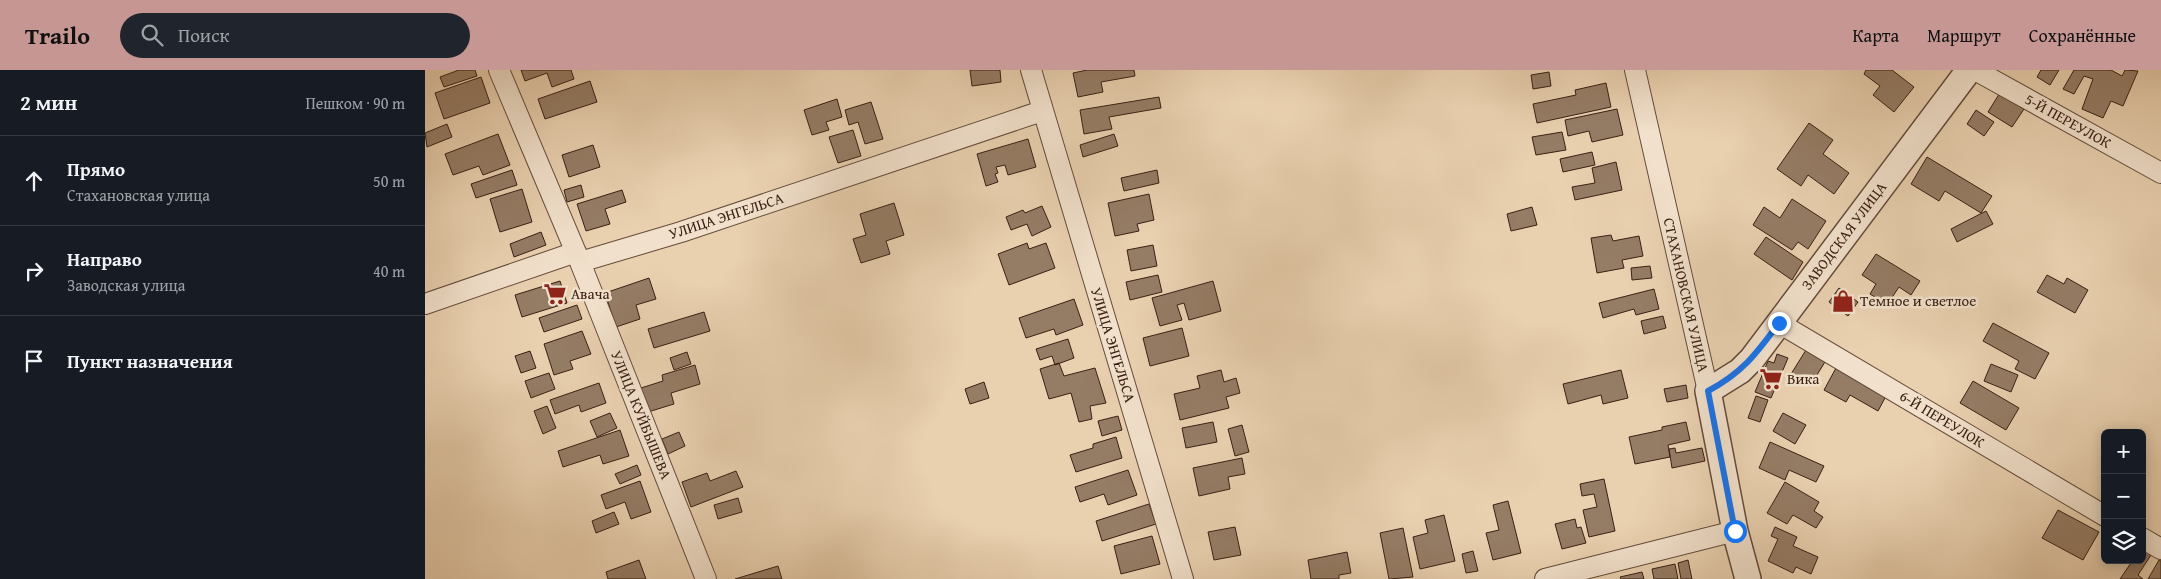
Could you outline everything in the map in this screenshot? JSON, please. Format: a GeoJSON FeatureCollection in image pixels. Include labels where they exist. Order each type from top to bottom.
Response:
{"type":"FeatureCollection","features":[{"type":"Feature","properties":{"kind":"street","name":"УЛИЦА КУЙБЫШЕВА"},"geometry":{"type":"LineString","coordinates":[[499,70],[578,257],[707,579]]}},
{"type":"Feature","properties":{"kind":"street","name":"УЛИЦА ЭНГЕЛЬСА"},"geometry":{"type":"LineString","coordinates":[[1031,70],[1183,579]]}},
{"type":"Feature","properties":{"kind":"street","name":"СТАХАНОВСКАЯ УЛИЦА"},"geometry":{"type":"LineString","coordinates":[[1635,70],[1708,391],[1735,531],[1748,579]]}},
{"type":"Feature","properties":{"kind":"street","name":"ЗАВОДСКАЯ УЛИЦА"},"geometry":{"type":"LineString","coordinates":[[1708,391],[1740,371],[1752,359],[1969,70]]}},
{"type":"Feature","properties":{"kind":"street","name":"5-Й ПЕРЕУЛОК"},"geometry":{"type":"LineString","coordinates":[[1975,70],[2161,173]]}},
{"type":"Feature","properties":{"kind":"street","name":"УЛИЦА ЭНГЕЛЬСА"},"geometry":{"type":"LineString","coordinates":[[578,257],[681,232],[1042,111]]}},
{"type":"Feature","properties":{"kind":"street"},"geometry":{"type":"LineString","coordinates":[[425,304],[578,257]]}},
{"type":"Feature","properties":{"kind":"street","name":"6-Й ПЕРЕУЛОК"},"geometry":{"type":"LineString","coordinates":[[1779,323],[2101,514]]}},
{"type":"Feature","properties":{"kind":"street"},"geometry":{"type":"LineString","coordinates":[[1545,579],[1735,531]]}},
{"type":"Feature","properties":{"kind":"street"},"geometry":{"type":"LineString","coordinates":[[2146,540],[2161,549]]}},
{"type":"Feature","properties":{"kind":"building"},"geometry":{"type":"Polygon","coordinates":[[[459,70],[475,70],[477,76],[444,87],[440,77],[459,70]]]}},
{"type":"Feature","properties":{"kind":"building"},"geometry":{"type":"Polygon","coordinates":[[[521,70],[571,70],[574,79],[552,87],[547,73],[525,81],[521,70]]]}},
{"type":"Feature","properties":{"kind":"building"},"geometry":{"type":"Polygon","coordinates":[[[970,70],[1000,70],[1001,82],[972,86],[970,70]]]}},
{"type":"Feature","properties":{"kind":"building"},"geometry":{"type":"Polygon","coordinates":[[[1087,70],[1134,70],[1135,76],[1101,82],[1103,92],[1078,97],[1073,73],[1087,70]]]}},
{"type":"Feature","properties":{"kind":"building"},"geometry":{"type":"Polygon","coordinates":[[[1866,70],[1892,70],[1914,87],[1894,112],[1873,95],[1880,86],[1864,74],[1866,70]]]}},
{"type":"Feature","properties":{"kind":"building"},"geometry":{"type":"Polygon","coordinates":[[[2041,70],[2059,70],[2050,85],[2037,77],[2041,70]]]}},
{"type":"Feature","properties":{"kind":"building"},"geometry":{"type":"Polygon","coordinates":[[[2074,70],[2111,70],[2122,76],[2125,70],[2138,71],[2123,106],[2111,101],[2103,118],[2082,109],[2093,79],[2084,76],[2074,94],[2063,89],[2074,70]]]}},
{"type":"Feature","properties":{"kind":"building"},"geometry":{"type":"Polygon","coordinates":[[[1549,72],[1551,86],[1533,89],[1531,75],[1549,72]]]}},
{"type":"Feature","properties":{"kind":"building"},"geometry":{"type":"Polygon","coordinates":[[[481,77],[490,103],[444,119],[435,93],[481,77]]]}},
{"type":"Feature","properties":{"kind":"building"},"geometry":{"type":"Polygon","coordinates":[[[590,81],[597,102],[545,119],[538,99],[590,81]]]}},
{"type":"Feature","properties":{"kind":"building"},"geometry":{"type":"Polygon","coordinates":[[[1606,83],[1611,107],[1537,123],[1533,104],[1576,95],[1575,90],[1606,83]]]}},
{"type":"Feature","properties":{"kind":"building"},"geometry":{"type":"Polygon","coordinates":[[[2001,91],[2026,106],[2012,127],[1988,112],[2001,91]]]}},
{"type":"Feature","properties":{"kind":"building"},"geometry":{"type":"Polygon","coordinates":[[[1159,97],[1161,108],[1109,117],[1112,129],[1084,134],[1080,110],[1159,97]]]}},
{"type":"Feature","properties":{"kind":"building"},"geometry":{"type":"Polygon","coordinates":[[[837,99],[842,117],[826,122],[829,130],[812,135],[804,110],[837,99]]]}},
{"type":"Feature","properties":{"kind":"building"},"geometry":{"type":"Polygon","coordinates":[[[871,102],[883,139],[865,144],[858,122],[849,125],[845,110],[871,102]]]}},
{"type":"Feature","properties":{"kind":"building"},"geometry":{"type":"Polygon","coordinates":[[[1617,109],[1623,135],[1592,142],[1589,131],[1568,136],[1565,120],[1617,109]]]}},
{"type":"Feature","properties":{"kind":"building"},"geometry":{"type":"Polygon","coordinates":[[[1976,110],[1994,122],[1984,136],[1967,124],[1976,110]]]}},
{"type":"Feature","properties":{"kind":"building"},"geometry":{"type":"Polygon","coordinates":[[[1809,123],[1833,140],[1823,154],[1849,173],[1834,194],[1808,175],[1801,186],[1777,169],[1809,123]]]}},
{"type":"Feature","properties":{"kind":"building"},"geometry":{"type":"Polygon","coordinates":[[[447,124],[452,137],[427,147],[425,133],[447,124]]]}},
{"type":"Feature","properties":{"kind":"building"},"geometry":{"type":"Polygon","coordinates":[[[853,130],[861,156],[838,163],[829,137],[853,130]]]}},
{"type":"Feature","properties":{"kind":"building"},"geometry":{"type":"Polygon","coordinates":[[[1562,132],[1566,150],[1536,155],[1532,137],[1562,132]]]}},
{"type":"Feature","properties":{"kind":"building"},"geometry":{"type":"Polygon","coordinates":[[[498,134],[510,165],[483,175],[479,166],[453,175],[445,154],[498,134]]]}},
{"type":"Feature","properties":{"kind":"building"},"geometry":{"type":"Polygon","coordinates":[[[1114,134],[1118,146],[1083,157],[1080,145],[1114,134]]]}},
{"type":"Feature","properties":{"kind":"building"},"geometry":{"type":"Polygon","coordinates":[[[1028,139],[1036,167],[1008,175],[1005,165],[996,167],[998,173],[995,174],[998,182],[986,186],[977,154],[1028,139]]]}},
{"type":"Feature","properties":{"kind":"building"},"geometry":{"type":"Polygon","coordinates":[[[593,145],[600,167],[569,177],[562,155],[593,145]]]}},
{"type":"Feature","properties":{"kind":"building"},"geometry":{"type":"Polygon","coordinates":[[[1592,152],[1595,165],[1563,172],[1560,159],[1592,152]]]}},
{"type":"Feature","properties":{"kind":"building"},"geometry":{"type":"Polygon","coordinates":[[[1927,157],[1992,196],[1981,213],[1945,191],[1939,201],[1911,184],[1927,157]]]}},
{"type":"Feature","properties":{"kind":"building"},"geometry":{"type":"Polygon","coordinates":[[[1616,162],[1622,190],[1575,200],[1572,187],[1595,183],[1592,168],[1616,162]]]}},
{"type":"Feature","properties":{"kind":"building"},"geometry":{"type":"Polygon","coordinates":[[[512,170],[517,185],[476,198],[471,184],[512,170]]]}},
{"type":"Feature","properties":{"kind":"building"},"geometry":{"type":"Polygon","coordinates":[[[1157,170],[1159,183],[1124,191],[1121,178],[1157,170]]]}},
{"type":"Feature","properties":{"kind":"building"},"geometry":{"type":"Polygon","coordinates":[[[581,185],[584,197],[567,202],[564,190],[581,185]]]}},
{"type":"Feature","properties":{"kind":"building"},"geometry":{"type":"Polygon","coordinates":[[[522,189],[532,222],[500,232],[490,199],[522,189]]]}},
{"type":"Feature","properties":{"kind":"building"},"geometry":{"type":"Polygon","coordinates":[[[622,190],[626,202],[605,209],[610,224],[586,231],[577,204],[622,190]]]}},
{"type":"Feature","properties":{"kind":"building"},"geometry":{"type":"Polygon","coordinates":[[[1149,194],[1154,220],[1137,224],[1139,231],[1115,236],[1108,203],[1149,194]]]}},
{"type":"Feature","properties":{"kind":"building"},"geometry":{"type":"Polygon","coordinates":[[[1792,199],[1826,221],[1808,249],[1798,242],[1792,250],[1753,225],[1764,207],[1780,218],[1792,199]]]}},
{"type":"Feature","properties":{"kind":"building"},"geometry":{"type":"Polygon","coordinates":[[[894,203],[904,235],[886,241],[890,254],[861,263],[853,239],[866,235],[860,214],[894,203]]]}},
{"type":"Feature","properties":{"kind":"building"},"geometry":{"type":"Polygon","coordinates":[[[1042,206],[1051,227],[1032,236],[1027,224],[1011,230],[1006,217],[1023,210],[1025,213],[1042,206]]]}},
{"type":"Feature","properties":{"kind":"building"},"geometry":{"type":"Polygon","coordinates":[[[1532,207],[1537,225],[1511,231],[1507,214],[1532,207]]]}},
{"type":"Feature","properties":{"kind":"building"},"geometry":{"type":"Polygon","coordinates":[[[1986,211],[1993,224],[1957,242],[1951,229],[1986,211]]]}},
{"type":"Feature","properties":{"kind":"building"},"geometry":{"type":"Polygon","coordinates":[[[541,232],[546,245],[514,257],[510,244],[541,232]]]}},
{"type":"Feature","properties":{"kind":"building"},"geometry":{"type":"Polygon","coordinates":[[[1611,235],[1613,241],[1639,236],[1643,256],[1622,260],[1624,268],[1597,273],[1591,238],[1611,235]]]}},
{"type":"Feature","properties":{"kind":"building"},"geometry":{"type":"Polygon","coordinates":[[[1766,237],[1803,262],[1792,280],[1754,254],[1766,237]]]}},
{"type":"Feature","properties":{"kind":"building"},"geometry":{"type":"Polygon","coordinates":[[[1027,243],[1029,249],[1046,243],[1055,268],[1009,285],[998,254],[1027,243]]]}},
{"type":"Feature","properties":{"kind":"building"},"geometry":{"type":"Polygon","coordinates":[[[1153,245],[1157,266],[1131,271],[1127,250],[1153,245]]]}},
{"type":"Feature","properties":{"kind":"building"},"geometry":{"type":"Polygon","coordinates":[[[1876,254],[1920,281],[1911,295],[1899,287],[1887,305],[1870,294],[1876,284],[1862,275],[1876,254]]]}},
{"type":"Feature","properties":{"kind":"building"},"geometry":{"type":"Polygon","coordinates":[[[1650,266],[1652,278],[1632,280],[1631,268],[1650,266]]]}},
{"type":"Feature","properties":{"kind":"building"},"geometry":{"type":"Polygon","coordinates":[[[1158,275],[1162,292],[1130,300],[1126,282],[1158,275]]]}},
{"type":"Feature","properties":{"kind":"building"},"geometry":{"type":"Polygon","coordinates":[[[2047,275],[2064,284],[2067,278],[2088,290],[2075,313],[2037,292],[2047,275]]]}},
{"type":"Feature","properties":{"kind":"building"},"geometry":{"type":"Polygon","coordinates":[[[649,278],[656,299],[636,305],[640,319],[616,327],[605,293],[649,278]]]}},
{"type":"Feature","properties":{"kind":"building"},"geometry":{"type":"Polygon","coordinates":[[[560,281],[567,303],[522,317],[515,295],[560,281]]]}},
{"type":"Feature","properties":{"kind":"building"},"geometry":{"type":"Polygon","coordinates":[[[1213,281],[1221,311],[1189,320],[1184,303],[1177,305],[1182,320],[1160,326],[1152,298],[1213,281]]]}},
{"type":"Feature","properties":{"kind":"building"},"geometry":{"type":"Polygon","coordinates":[[[1839,288],[1858,302],[1848,316],[1829,302],[1839,288]]]}},
{"type":"Feature","properties":{"kind":"building"},"geometry":{"type":"Polygon","coordinates":[[[1654,289],[1659,309],[1636,315],[1634,309],[1603,318],[1599,303],[1654,289]]]}},
{"type":"Feature","properties":{"kind":"building"},"geometry":{"type":"Polygon","coordinates":[[[1074,299],[1083,325],[1056,335],[1054,329],[1026,338],[1019,318],[1074,299]]]}},
{"type":"Feature","properties":{"kind":"building"},"geometry":{"type":"Polygon","coordinates":[[[577,305],[582,319],[544,332],[539,318],[577,305]]]}},
{"type":"Feature","properties":{"kind":"building"},"geometry":{"type":"Polygon","coordinates":[[[704,312],[710,331],[654,348],[648,329],[704,312]]]}},
{"type":"Feature","properties":{"kind":"building"},"geometry":{"type":"Polygon","coordinates":[[[1663,316],[1666,328],[1644,334],[1641,321],[1663,316]]]}},
{"type":"Feature","properties":{"kind":"building"},"geometry":{"type":"Polygon","coordinates":[[[1993,323],[2049,353],[2035,379],[2015,369],[2019,361],[1983,341],[1993,323]]]}},
{"type":"Feature","properties":{"kind":"building"},"geometry":{"type":"Polygon","coordinates":[[[1182,328],[1189,356],[1150,366],[1143,338],[1182,328]]]}},
{"type":"Feature","properties":{"kind":"building"},"geometry":{"type":"Polygon","coordinates":[[[582,331],[591,354],[570,361],[573,369],[554,375],[544,344],[582,331]]]}},
{"type":"Feature","properties":{"kind":"building"},"geometry":{"type":"Polygon","coordinates":[[[1068,339],[1074,358],[1055,365],[1052,356],[1040,360],[1036,349],[1068,339]]]}},
{"type":"Feature","properties":{"kind":"building"},"geometry":{"type":"Polygon","coordinates":[[[1806,350],[1825,362],[1810,386],[1791,374],[1806,350]]]}},
{"type":"Feature","properties":{"kind":"building"},"geometry":{"type":"Polygon","coordinates":[[[530,351],[536,368],[521,373],[515,356],[530,351]]]}},
{"type":"Feature","properties":{"kind":"building"},"geometry":{"type":"Polygon","coordinates":[[[687,352],[691,364],[674,370],[670,358],[687,352]]]}},
{"type":"Feature","properties":{"kind":"building"},"geometry":{"type":"Polygon","coordinates":[[[1777,354],[1788,358],[1771,398],[1755,392],[1768,361],[1774,363],[1777,354]]]}},
{"type":"Feature","properties":{"kind":"building"},"geometry":{"type":"Polygon","coordinates":[[[1059,363],[1064,376],[1095,368],[1106,403],[1090,406],[1092,419],[1079,422],[1071,393],[1049,399],[1040,369],[1059,363]]]}},
{"type":"Feature","properties":{"kind":"building"},"geometry":{"type":"Polygon","coordinates":[[[1991,364],[2018,375],[2011,392],[1984,381],[1991,364]]]}},
{"type":"Feature","properties":{"kind":"building"},"geometry":{"type":"Polygon","coordinates":[[[695,365],[700,384],[671,393],[674,404],[648,412],[641,388],[663,381],[662,375],[695,365]]]}},
{"type":"Feature","properties":{"kind":"building"},"geometry":{"type":"Polygon","coordinates":[[[1836,368],[1886,396],[1878,411],[1850,395],[1846,402],[1824,390],[1836,368]]]}},
{"type":"Feature","properties":{"kind":"building"},"geometry":{"type":"Polygon","coordinates":[[[1221,370],[1224,382],[1236,378],[1240,393],[1226,397],[1229,408],[1180,420],[1174,394],[1200,388],[1197,376],[1221,370]]]}},
{"type":"Feature","properties":{"kind":"building"},"geometry":{"type":"Polygon","coordinates":[[[1621,370],[1628,398],[1603,404],[1601,395],[1568,404],[1563,384],[1621,370]]]}},
{"type":"Feature","properties":{"kind":"building"},"geometry":{"type":"Polygon","coordinates":[[[549,373],[555,389],[531,398],[525,381],[549,373]]]}},
{"type":"Feature","properties":{"kind":"building"},"geometry":{"type":"Polygon","coordinates":[[[1973,381],[2019,408],[2006,430],[1960,403],[1973,381]]]}},
{"type":"Feature","properties":{"kind":"building"},"geometry":{"type":"Polygon","coordinates":[[[984,382],[989,398],[970,404],[965,389],[984,382]]]}},
{"type":"Feature","properties":{"kind":"building"},"geometry":{"type":"Polygon","coordinates":[[[599,383],[606,403],[581,412],[579,405],[555,414],[550,400],[599,383]]]}},
{"type":"Feature","properties":{"kind":"building"},"geometry":{"type":"Polygon","coordinates":[[[1686,385],[1688,398],[1667,402],[1664,389],[1686,385]]]}},
{"type":"Feature","properties":{"kind":"building"},"geometry":{"type":"Polygon","coordinates":[[[1756,396],[1768,400],[1760,422],[1748,418],[1756,396]]]}},
{"type":"Feature","properties":{"kind":"building"},"geometry":{"type":"Polygon","coordinates":[[[547,406],[556,428],[543,434],[534,411],[547,406]]]}},
{"type":"Feature","properties":{"kind":"building"},"geometry":{"type":"Polygon","coordinates":[[[610,413],[617,428],[597,437],[590,421],[610,413]]]}},
{"type":"Feature","properties":{"kind":"building"},"geometry":{"type":"Polygon","coordinates":[[[1783,413],[1806,425],[1795,444],[1773,431],[1783,413]]]}},
{"type":"Feature","properties":{"kind":"building"},"geometry":{"type":"Polygon","coordinates":[[[1118,416],[1122,430],[1102,436],[1098,421],[1118,416]]]}},
{"type":"Feature","properties":{"kind":"building"},"geometry":{"type":"Polygon","coordinates":[[[1213,422],[1217,442],[1186,448],[1182,428],[1213,422]]]}},
{"type":"Feature","properties":{"kind":"building"},"geometry":{"type":"Polygon","coordinates":[[[1686,422],[1690,440],[1668,445],[1670,457],[1635,464],[1629,437],[1662,430],[1662,427],[1686,422]]]}},
{"type":"Feature","properties":{"kind":"building"},"geometry":{"type":"Polygon","coordinates":[[[1242,425],[1249,452],[1235,456],[1228,429],[1242,425]]]}},
{"type":"Feature","properties":{"kind":"building"},"geometry":{"type":"Polygon","coordinates":[[[620,430],[629,456],[603,464],[600,455],[563,467],[558,451],[620,430]]]}},
{"type":"Feature","properties":{"kind":"building"},"geometry":{"type":"Polygon","coordinates":[[[679,432],[685,446],[668,454],[662,439],[679,432]]]}},
{"type":"Feature","properties":{"kind":"building"},"geometry":{"type":"Polygon","coordinates":[[[1116,437],[1122,458],[1076,472],[1070,455],[1093,448],[1093,444],[1116,437]]]}},
{"type":"Feature","properties":{"kind":"building"},"geometry":{"type":"Polygon","coordinates":[[[1770,442],[1824,466],[1816,482],[1789,470],[1785,480],[1759,468],[1770,442]]]}},
{"type":"Feature","properties":{"kind":"building"},"geometry":{"type":"Polygon","coordinates":[[[1675,448],[1676,453],[1702,448],[1705,461],[1672,468],[1669,449],[1675,448]]]}},
{"type":"Feature","properties":{"kind":"building"},"geometry":{"type":"Polygon","coordinates":[[[1242,458],[1245,474],[1228,477],[1230,489],[1199,496],[1193,468],[1242,458]]]}},
{"type":"Feature","properties":{"kind":"building"},"geometry":{"type":"Polygon","coordinates":[[[637,465],[641,475],[620,484],[615,474],[637,465]]]}},
{"type":"Feature","properties":{"kind":"building"},"geometry":{"type":"Polygon","coordinates":[[[1128,470],[1137,495],[1108,505],[1104,494],[1080,502],[1075,487],[1128,470]]]}},
{"type":"Feature","properties":{"kind":"building"},"geometry":{"type":"Polygon","coordinates":[[[736,471],[743,487],[691,507],[682,482],[707,473],[710,481],[736,471]]]}},
{"type":"Feature","properties":{"kind":"building"},"geometry":{"type":"Polygon","coordinates":[[[1604,479],[1615,531],[1589,537],[1583,510],[1597,507],[1594,494],[1582,496],[1580,484],[1604,479]]]}},
{"type":"Feature","properties":{"kind":"building"},"geometry":{"type":"Polygon","coordinates":[[[640,481],[651,512],[631,519],[625,502],[606,509],[601,495],[640,481]]]}},
{"type":"Feature","properties":{"kind":"building"},"geometry":{"type":"Polygon","coordinates":[[[1785,482],[1819,502],[1814,511],[1823,517],[1816,528],[1793,515],[1787,524],[1767,513],[1785,482]]]}},
{"type":"Feature","properties":{"kind":"building"},"geometry":{"type":"Polygon","coordinates":[[[738,498],[742,512],[718,519],[714,505],[738,498]]]}},
{"type":"Feature","properties":{"kind":"building"},"geometry":{"type":"Polygon","coordinates":[[[1508,501],[1521,553],[1493,560],[1486,533],[1499,530],[1493,505],[1508,501]]]}},
{"type":"Feature","properties":{"kind":"building"},"geometry":{"type":"Polygon","coordinates":[[[1149,504],[1156,524],[1102,541],[1096,521],[1149,504]]]}},
{"type":"Feature","properties":{"kind":"building"},"geometry":{"type":"Polygon","coordinates":[[[2058,510],[2099,532],[2083,560],[2042,538],[2058,510]]]}},
{"type":"Feature","properties":{"kind":"building"},"geometry":{"type":"Polygon","coordinates":[[[614,512],[619,524],[596,533],[592,521],[614,512]]]}},
{"type":"Feature","properties":{"kind":"building"},"geometry":{"type":"Polygon","coordinates":[[[1444,515],[1455,561],[1420,569],[1413,537],[1428,533],[1425,520],[1444,515]]]}},
{"type":"Feature","properties":{"kind":"building"},"geometry":{"type":"Polygon","coordinates":[[[1575,519],[1577,528],[1581,527],[1586,543],[1562,549],[1555,524],[1575,519]]]}},
{"type":"Feature","properties":{"kind":"building"},"geometry":{"type":"Polygon","coordinates":[[[1235,527],[1241,555],[1214,560],[1208,532],[1235,527]]]}},
{"type":"Feature","properties":{"kind":"building"},"geometry":{"type":"Polygon","coordinates":[[[1775,527],[1797,537],[1793,546],[1818,557],[1811,574],[1796,567],[1793,573],[1768,561],[1778,539],[1771,536],[1775,527]]]}},
{"type":"Feature","properties":{"kind":"building"},"geometry":{"type":"Polygon","coordinates":[[[1403,528],[1413,577],[1389,579],[1380,533],[1403,528]]]}},
{"type":"Feature","properties":{"kind":"building"},"geometry":{"type":"Polygon","coordinates":[[[1152,536],[1160,564],[1121,574],[1114,546],[1152,536]]]}},
{"type":"Feature","properties":{"kind":"building"},"geometry":{"type":"Polygon","coordinates":[[[1473,551],[1478,571],[1466,573],[1462,554],[1473,551]]]}},
{"type":"Feature","properties":{"kind":"building"},"geometry":{"type":"Polygon","coordinates":[[[2146,551],[2151,555],[2146,563],[2146,551]]]}},
{"type":"Feature","properties":{"kind":"building"},"geometry":{"type":"Polygon","coordinates":[[[1347,552],[1351,573],[1339,575],[1339,579],[1311,579],[1308,560],[1347,552]]]}},
{"type":"Feature","properties":{"kind":"building"},"geometry":{"type":"Polygon","coordinates":[[[639,560],[646,579],[608,579],[606,572],[639,560]]]}},
{"type":"Feature","properties":{"kind":"building"},"geometry":{"type":"Polygon","coordinates":[[[1688,560],[1692,579],[1681,579],[1678,563],[1688,560]]]}},
{"type":"Feature","properties":{"kind":"building"},"geometry":{"type":"Polygon","coordinates":[[[2159,560],[2161,561],[2161,579],[2148,579],[2159,560]]]}},
{"type":"Feature","properties":{"kind":"building"},"geometry":{"type":"Polygon","coordinates":[[[1675,564],[1678,579],[1654,579],[1652,569],[1675,564]]]}},
{"type":"Feature","properties":{"kind":"building"},"geometry":{"type":"Polygon","coordinates":[[[2130,564],[2145,564],[2138,575],[2143,579],[2120,579],[2130,564]]]}},
{"type":"Feature","properties":{"kind":"building"},"geometry":{"type":"Polygon","coordinates":[[[778,566],[782,579],[735,579],[778,566]]]}},
{"type":"Feature","properties":{"kind":"building"},"geometry":{"type":"Polygon","coordinates":[[[1642,572],[1644,579],[1621,579],[1620,577],[1642,572]]]}},
{"type":"Feature","properties":{"kind":"place","name":"Авача"},"geometry":{"type":"Point","coordinates":[555,294]}},
{"type":"Feature","properties":{"kind":"place","name":"Темное и светлое"},"geometry":{"type":"Point","coordinates":[1843,301]}},
{"type":"Feature","properties":{"kind":"place","name":"Вика"},"geometry":{"type":"Point","coordinates":[1771,379]}},
{"type":"Feature","properties":{"kind":"route"},"geometry":{"type":"LineString","coordinates":[[1735,531],[1708,391],[1740,371],[1752,359],[1779,323]]}}]}
